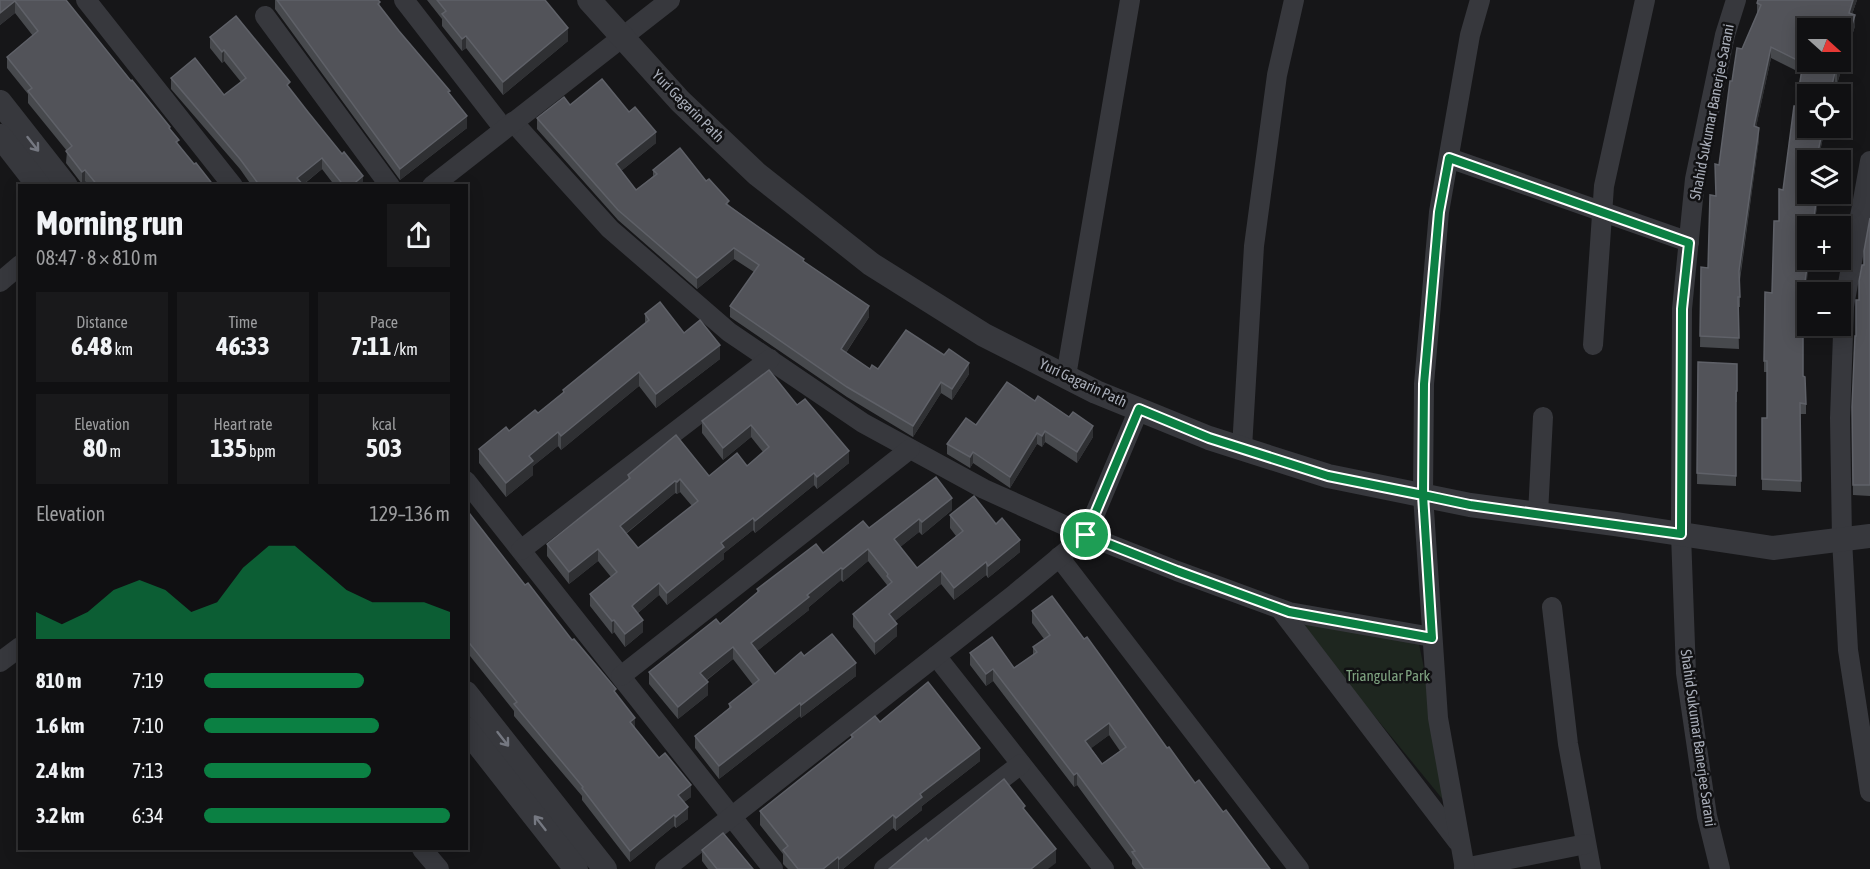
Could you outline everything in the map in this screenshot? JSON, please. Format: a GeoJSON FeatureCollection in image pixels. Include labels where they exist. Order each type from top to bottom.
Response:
{"type":"FeatureCollection","features":[{"type":"Feature","properties":{"kind":"street"},"geometry":{"type":"LineString","coordinates":[[86,0],[231,184]]}},
{"type":"Feature","properties":{"kind":"street"},"geometry":{"type":"LineString","coordinates":[[404,0],[508,126],[610,229],[729,332],[863,423],[984,489],[1086,535],[1177,571],[1289,612],[1432,638]]}},
{"type":"Feature","properties":{"kind":"street","name":"Yuri Gagarin Path"},"geometry":{"type":"LineString","coordinates":[[590,0],[680,101],[757,174],[871,264],[984,335],[1096,392],[1209,438],[1328,476],[1470,505],[1773,548],[1870,536]]}},
{"type":"Feature","properties":{"kind":"street"},"geometry":{"type":"LineString","coordinates":[[435,184],[670,0]]}},
{"type":"Feature","properties":{"kind":"street"},"geometry":{"type":"LineString","coordinates":[[1066,376],[1130,0]]}},
{"type":"Feature","properties":{"kind":"street"},"geometry":{"type":"LineString","coordinates":[[1242,448],[1254,246],[1277,75],[1294,0]]}},
{"type":"Feature","properties":{"kind":"street"},"geometry":{"type":"LineString","coordinates":[[1480,0],[1470,35],[1439,212],[1424,384],[1423,495],[1438,718],[1465,868],[1586,844]]}},
{"type":"Feature","properties":{"kind":"street"},"geometry":{"type":"LineString","coordinates":[[1593,345],[1604,186],[1645,0]]}},
{"type":"Feature","properties":{"kind":"street","name":"Shahid Sukumar Banerjee Sarani"},"geometry":{"type":"LineString","coordinates":[[1720,869],[1707,816],[1686,673],[1681,534],[1682,309],[1695,179],[1725,35],[1736,0]]}},
{"type":"Feature","properties":{"kind":"street"},"geometry":{"type":"LineString","coordinates":[[265,16],[389,184]]}},
{"type":"Feature","properties":{"kind":"street"},"geometry":{"type":"LineString","coordinates":[[0,102],[64,184]]}},
{"type":"Feature","properties":{"kind":"street"},"geometry":{"type":"LineString","coordinates":[[0,136],[37,184]]}},
{"type":"Feature","properties":{"kind":"street"},"geometry":{"type":"LineString","coordinates":[[1449,158],[1689,243]]}},
{"type":"Feature","properties":{"kind":"street"},"geometry":{"type":"LineString","coordinates":[[1870,161],[1844,306],[1840,418],[1842,539],[1848,650],[1870,792]]}},
{"type":"Feature","properties":{"kind":"street"},"geometry":{"type":"LineString","coordinates":[[0,282],[18,267]]}},
{"type":"Feature","properties":{"kind":"street"},"geometry":{"type":"LineString","coordinates":[[521,550],[770,359]]}},
{"type":"Feature","properties":{"kind":"street"},"geometry":{"type":"LineString","coordinates":[[665,869],[1086,535],[1139,409]]}},
{"type":"Feature","properties":{"kind":"street"},"geometry":{"type":"LineString","coordinates":[[1538,514],[1543,417]]}},
{"type":"Feature","properties":{"kind":"street"},"geometry":{"type":"LineString","coordinates":[[621,676],[910,449]]}},
{"type":"Feature","properties":{"kind":"street"},"geometry":{"type":"LineString","coordinates":[[468,484],[773,869]]}},
{"type":"Feature","properties":{"kind":"street"},"geometry":{"type":"LineString","coordinates":[[1059,557],[1299,869]]}},
{"type":"Feature","properties":{"kind":"street"},"geometry":{"type":"LineString","coordinates":[[1552,607],[1568,744],[1591,869]]}},
{"type":"Feature","properties":{"kind":"street"},"geometry":{"type":"LineString","coordinates":[[1280,609],[1460,844]]}},
{"type":"Feature","properties":{"kind":"street"},"geometry":{"type":"LineString","coordinates":[[0,662],[18,648]]}},
{"type":"Feature","properties":{"kind":"street"},"geometry":{"type":"LineString","coordinates":[[936,656],[1021,764],[1096,866]]}},
{"type":"Feature","properties":{"kind":"street"},"geometry":{"type":"LineString","coordinates":[[468,696],[606,869]]}},
{"type":"Feature","properties":{"kind":"street"},"geometry":{"type":"LineString","coordinates":[[468,732],[576,869]]}},
{"type":"Feature","properties":{"kind":"street"},"geometry":{"type":"LineString","coordinates":[[884,869],[1021,764]]}},
{"type":"Feature","properties":{"kind":"street"},"geometry":{"type":"LineString","coordinates":[[423,850],[439,869]]}},
{"type":"Feature","properties":{"kind":"green space","name":"Triangular Park"},"geometry":{"type":"Polygon","coordinates":[[[1289,612],[1419,644],[1454,813],[1289,612]]]}},
{"type":"Feature","properties":{"kind":"building"},"geometry":{"type":"Polygon","coordinates":[[[0,0],[66,0],[170,127],[179,140],[176,142],[212,184],[96,184],[85,170],[82,172],[66,151],[72,146],[28,91],[32,88],[7,57],[38,31],[15,1],[0,13],[0,0]]]}},
{"type":"Feature","properties":{"kind":"building"},"geometry":{"type":"Polygon","coordinates":[[[277,0],[378,0],[380,2],[378,4],[450,91],[448,92],[467,116],[400,169],[277,0]]]}},
{"type":"Feature","properties":{"kind":"building"},"geometry":{"type":"Polygon","coordinates":[[[437,0],[545,0],[568,28],[503,82],[466,36],[462,39],[442,14],[446,11],[437,0]]]}},
{"type":"Feature","properties":{"kind":"building"},"geometry":{"type":"Polygon","coordinates":[[[1758,0],[1853,0],[1849,13],[1855,15],[1851,28],[1851,18],[1797,18],[1797,60],[1771,47],[1754,126],[1759,128],[1739,271],[1739,338],[1700,336],[1701,267],[1708,268],[1710,195],[1716,196],[1715,164],[1719,165],[1730,81],[1732,81],[1737,48],[1742,49],[1761,5],[1757,3],[1758,0]]]}},
{"type":"Feature","properties":{"kind":"building"},"geometry":{"type":"Polygon","coordinates":[[[236,16],[290,82],[287,85],[308,112],[363,176],[353,184],[342,184],[322,158],[297,178],[302,184],[259,184],[171,78],[195,58],[224,95],[246,78],[224,50],[222,52],[210,37],[236,16]]]}},
{"type":"Feature","properties":{"kind":"building"},"geometry":{"type":"Polygon","coordinates":[[[1802,72],[1835,72],[1832,84],[1800,84],[1802,72]]]}},
{"type":"Feature","properties":{"kind":"building"},"geometry":{"type":"Polygon","coordinates":[[[602,79],[629,112],[635,107],[656,132],[616,164],[636,190],[657,174],[653,170],[680,148],[706,181],[709,179],[729,201],[726,204],[869,306],[841,349],[870,369],[872,365],[878,369],[906,330],[944,355],[949,349],[969,363],[952,389],[941,382],[913,426],[847,387],[730,306],[759,265],[734,248],[697,278],[618,210],[537,118],[564,97],[570,105],[602,79]]]}},
{"type":"Feature","properties":{"kind":"building"},"geometry":{"type":"Polygon","coordinates":[[[1797,100],[1797,138],[1821,138],[1818,150],[1797,150],[1797,204],[1816,204],[1814,216],[1797,216],[1797,270],[1807,270],[1805,282],[1797,282],[1797,336],[1803,336],[1806,404],[1800,403],[1801,481],[1762,479],[1762,418],[1767,418],[1767,361],[1764,361],[1765,292],[1772,293],[1774,221],[1779,221],[1779,189],[1783,190],[1794,106],[1797,100]]]}},
{"type":"Feature","properties":{"kind":"building"},"geometry":{"type":"Polygon","coordinates":[[[1870,218],[1870,485],[1853,485],[1852,407],[1856,300],[1859,300],[1859,281],[1862,265],[1864,265],[1870,218]]]}},
{"type":"Feature","properties":{"kind":"building"},"geometry":{"type":"Polygon","coordinates":[[[660,302],[684,333],[700,320],[720,345],[656,394],[639,372],[561,436],[558,432],[529,456],[533,461],[506,483],[479,449],[506,427],[509,431],[535,410],[538,413],[564,392],[563,390],[649,320],[645,314],[660,302]]]}},
{"type":"Feature","properties":{"kind":"building"},"geometry":{"type":"Polygon","coordinates":[[[1698,362],[1737,364],[1736,476],[1697,473],[1698,362]]]}},
{"type":"Feature","properties":{"kind":"building"},"geometry":{"type":"Polygon","coordinates":[[[769,370],[797,405],[805,399],[849,451],[817,477],[814,473],[755,521],[753,518],[721,543],[724,547],[667,593],[659,583],[632,606],[643,620],[625,634],[590,594],[617,572],[598,549],[569,572],[547,544],[630,478],[628,475],[676,435],[709,476],[737,453],[747,466],[769,447],[751,425],[723,448],[702,421],[769,370]],[[680,479],[620,526],[638,548],[698,501],[680,479]]]}},
{"type":"Feature","properties":{"kind":"building"},"geometry":{"type":"Polygon","coordinates":[[[1007,382],[1035,401],[1038,396],[1069,417],[1073,412],[1093,426],[1077,452],[1045,431],[1042,436],[1037,433],[1010,477],[973,452],[970,457],[947,444],[966,418],[976,425],[1007,382]]]}},
{"type":"Feature","properties":{"kind":"building"},"geometry":{"type":"Polygon","coordinates":[[[936,477],[952,498],[922,522],[919,519],[894,539],[917,568],[963,531],[950,515],[974,496],[996,524],[1002,518],[1020,540],[988,566],[986,562],[954,588],[941,571],[889,614],[897,624],[875,642],[853,614],[892,582],[868,549],[843,569],[841,568],[751,643],[775,674],[801,652],[804,656],[832,634],[856,663],[719,766],[695,736],[731,707],[729,704],[759,680],[733,647],[700,673],[708,682],[678,707],[649,672],[716,619],[720,624],[759,591],[757,589],[816,544],[823,553],[863,521],[869,528],[936,477]]]}},
{"type":"Feature","properties":{"kind":"building"},"geometry":{"type":"Polygon","coordinates":[[[468,512],[525,585],[528,583],[572,640],[574,639],[616,689],[614,691],[635,718],[630,722],[659,758],[665,753],[691,785],[678,795],[688,807],[676,817],[674,815],[630,851],[583,787],[514,704],[517,702],[468,641],[468,512]]]}},
{"type":"Feature","properties":{"kind":"building"},"geometry":{"type":"Polygon","coordinates":[[[1052,596],[1084,639],[1087,637],[1167,748],[1169,747],[1195,783],[1199,780],[1223,812],[1226,810],[1270,869],[1144,869],[1132,852],[1135,851],[1077,773],[1074,775],[993,669],[986,674],[970,653],[992,637],[1014,668],[1037,652],[1033,647],[1050,635],[1032,611],[1052,596]],[[1109,723],[1085,741],[1102,764],[1126,747],[1109,723]]]}},
{"type":"Feature","properties":{"kind":"building"},"geometry":{"type":"Polygon","coordinates":[[[928,682],[980,748],[920,794],[922,797],[896,818],[893,815],[839,859],[838,857],[823,869],[798,869],[783,850],[788,846],[760,811],[853,737],[851,735],[875,716],[880,722],[928,682]]]}},
{"type":"Feature","properties":{"kind":"building"},"geometry":{"type":"Polygon","coordinates":[[[1004,779],[1025,806],[1023,808],[1056,849],[1031,869],[889,869],[926,838],[928,841],[1004,779]]]}},
{"type":"Feature","properties":{"kind":"building"},"geometry":{"type":"Polygon","coordinates":[[[723,833],[753,869],[717,869],[702,850],[723,833]]]}},
{"type":"Feature","properties":{"kind":"route"},"geometry":{"type":"LineString","coordinates":[[1086,535],[1139,409],[1209,438],[1328,476],[1423,495],[1424,384],[1439,212],[1449,158],[1689,243],[1682,309],[1681,534],[1470,505],[1423,495],[1432,638],[1289,612],[1086,535]]}}]}
